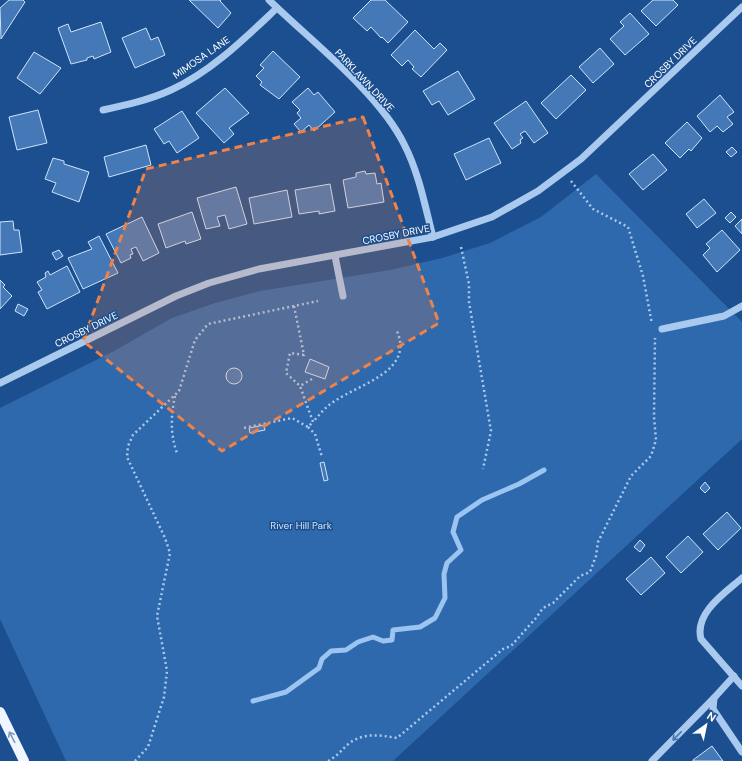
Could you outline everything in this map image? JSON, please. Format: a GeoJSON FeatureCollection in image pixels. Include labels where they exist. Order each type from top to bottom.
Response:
{"type":"FeatureCollection","features":[{"type":"Feature","properties":{"kind":"main road"},"geometry":{"type":"LineString","coordinates":[[0,712],[24,761]]}},
{"type":"Feature","properties":{"kind":"street","name":"PARKLAWN DRIVE"},"geometry":{"type":"LineString","coordinates":[[269,0],[366,93],[387,118],[404,143],[416,171],[433,237]]}},
{"type":"Feature","properties":{"kind":"street","name":"CROSBY DRIVE"},"geometry":{"type":"LineString","coordinates":[[0,383],[176,296],[203,285],[259,269],[433,237],[492,217],[538,191],[581,159],[640,105],[742,7]]}},
{"type":"Feature","properties":{"kind":"street","name":"MIMOSA LANE"},"geometry":{"type":"LineString","coordinates":[[103,110],[135,103],[170,90],[195,77],[235,46],[277,8]]}},
{"type":"Feature","properties":{"kind":"street"},"geometry":{"type":"LineString","coordinates":[[335,256],[343,296]]}},
{"type":"Feature","properties":{"kind":"street"},"geometry":{"type":"LineString","coordinates":[[662,329],[724,316],[742,306]]}},
{"type":"Feature","properties":{"kind":"street"},"geometry":{"type":"LineString","coordinates":[[742,578],[715,603],[704,617],[699,632],[701,639],[742,686]]}},
{"type":"Feature","properties":{"kind":"street"},"geometry":{"type":"LineString","coordinates":[[652,761],[734,676]]}},
{"type":"Feature","properties":{"kind":"street"},"geometry":{"type":"LineString","coordinates":[[714,698],[713,709],[742,752]]}},
{"type":"Feature","properties":{"kind":"path"},"geometry":{"type":"LineString","coordinates":[[328,761],[334,758],[348,744],[364,734],[397,738],[504,649],[511,646],[543,608],[553,603],[580,576],[590,572],[596,556],[598,542],[631,476],[651,456],[656,440],[654,417],[655,338],[648,309],[643,276],[628,227],[592,209],[575,186]]}},
{"type":"Feature","properties":{"kind":"path"},"geometry":{"type":"LineString","coordinates":[[461,247],[469,284],[469,302],[491,431],[483,469]]}},
{"type":"Feature","properties":{"kind":"path"},"geometry":{"type":"LineString","coordinates":[[135,761],[148,747],[164,697],[167,671],[157,616],[170,553],[165,538],[127,457],[128,446],[133,435],[179,391],[195,340],[208,324],[318,302]]}},
{"type":"Feature","properties":{"kind":"path"},"geometry":{"type":"LineString","coordinates":[[294,306],[304,355],[290,353],[286,373],[300,386],[313,422]]}},
{"type":"Feature","properties":{"kind":"path"},"geometry":{"type":"LineString","coordinates":[[308,427],[325,408],[335,400],[380,376],[396,362],[400,353],[401,339],[396,329]]}},
{"type":"Feature","properties":{"kind":"path"},"geometry":{"type":"LineString","coordinates":[[300,386],[312,379]]}},
{"type":"Feature","properties":{"kind":"path"},"geometry":{"type":"LineString","coordinates":[[176,395],[172,420],[175,445],[178,453]]}},
{"type":"Feature","properties":{"kind":"path"},"geometry":{"type":"LineString","coordinates":[[244,428],[292,418],[308,427],[315,434],[322,458]]}},
{"type":"Feature","properties":{"kind":"highlighted area"},"geometry":{"type":"Polygon","coordinates":[[[363,117],[439,323],[222,451],[83,341],[146,169],[363,117]]]}},
{"type":"Feature","properties":{"kind":"green space","name":"River Hill Park"},"geometry":{"type":"Polygon","coordinates":[[[596,174],[742,322],[742,439],[393,761],[66,761],[0,619],[0,408],[114,351],[172,318],[215,303],[260,291],[390,270],[442,258],[490,243],[541,217],[596,174]]]}},
{"type":"Feature","properties":{"kind":"building"},"geometry":{"type":"Polygon","coordinates":[[[9,0],[23,0],[25,2],[1,39],[0,8],[9,0]]]}},
{"type":"Feature","properties":{"kind":"building"},"geometry":{"type":"Polygon","coordinates":[[[189,0],[221,0],[220,1],[231,13],[218,28],[189,0]]]}},
{"type":"Feature","properties":{"kind":"building"},"geometry":{"type":"Polygon","coordinates":[[[371,0],[385,0],[408,22],[388,43],[371,27],[367,31],[353,18],[371,0]]]}},
{"type":"Feature","properties":{"kind":"building"},"geometry":{"type":"Polygon","coordinates":[[[653,0],[673,0],[678,5],[656,26],[641,11],[653,0]]]}},
{"type":"Feature","properties":{"kind":"building"},"geometry":{"type":"Polygon","coordinates":[[[630,13],[649,34],[625,55],[610,39],[624,26],[620,22],[630,13]]]}},
{"type":"Feature","properties":{"kind":"building"},"geometry":{"type":"Polygon","coordinates":[[[101,22],[111,52],[94,59],[93,56],[87,58],[87,60],[71,64],[58,28],[68,24],[71,32],[101,22]]]}},
{"type":"Feature","properties":{"kind":"building"},"geometry":{"type":"Polygon","coordinates":[[[146,28],[151,40],[158,37],[165,55],[135,68],[122,38],[146,28]]]}},
{"type":"Feature","properties":{"kind":"building"},"geometry":{"type":"Polygon","coordinates":[[[415,30],[434,49],[440,43],[447,50],[421,77],[412,69],[414,67],[408,60],[402,66],[391,55],[415,30]]]}},
{"type":"Feature","properties":{"kind":"building"},"geometry":{"type":"Polygon","coordinates":[[[600,48],[614,64],[593,83],[579,67],[600,48]]]}},
{"type":"Feature","properties":{"kind":"building"},"geometry":{"type":"Polygon","coordinates":[[[273,51],[300,77],[279,99],[260,85],[262,82],[256,76],[264,68],[260,65],[273,51]]]}},
{"type":"Feature","properties":{"kind":"building"},"geometry":{"type":"Polygon","coordinates":[[[34,52],[61,68],[40,94],[17,78],[34,52]]]}},
{"type":"Feature","properties":{"kind":"building"},"geometry":{"type":"Polygon","coordinates":[[[458,71],[475,99],[448,115],[439,101],[432,105],[423,91],[458,71]]]}},
{"type":"Feature","properties":{"kind":"building"},"geometry":{"type":"Polygon","coordinates":[[[571,75],[586,90],[556,119],[541,103],[571,75]]]}},
{"type":"Feature","properties":{"kind":"building"},"geometry":{"type":"Polygon","coordinates":[[[225,88],[249,113],[229,128],[234,134],[224,143],[196,113],[225,88]]]}},
{"type":"Feature","properties":{"kind":"building"},"geometry":{"type":"Polygon","coordinates":[[[308,88],[314,95],[318,92],[335,112],[314,131],[309,125],[301,132],[294,124],[301,118],[297,113],[300,110],[292,102],[308,88]]]}},
{"type":"Feature","properties":{"kind":"building"},"geometry":{"type":"Polygon","coordinates":[[[720,95],[734,112],[727,117],[733,124],[723,132],[717,126],[710,132],[697,116],[720,95]]]}},
{"type":"Feature","properties":{"kind":"building"},"geometry":{"type":"Polygon","coordinates":[[[526,101],[548,133],[534,143],[525,131],[520,134],[523,138],[520,140],[521,143],[512,149],[494,123],[526,101]]]}},
{"type":"Feature","properties":{"kind":"building"},"geometry":{"type":"Polygon","coordinates":[[[38,110],[47,143],[17,150],[9,117],[38,110]]]}},
{"type":"Feature","properties":{"kind":"building"},"geometry":{"type":"Polygon","coordinates":[[[182,111],[199,138],[177,153],[169,141],[164,144],[154,129],[182,111]]]}},
{"type":"Feature","properties":{"kind":"building"},"geometry":{"type":"Polygon","coordinates":[[[687,122],[702,138],[691,151],[689,149],[680,158],[665,143],[687,122]]]}},
{"type":"Feature","properties":{"kind":"building"},"geometry":{"type":"Polygon","coordinates":[[[489,138],[501,163],[466,180],[454,154],[489,138]]]}},
{"type":"Feature","properties":{"kind":"building"},"geometry":{"type":"Polygon","coordinates":[[[146,145],[151,165],[109,177],[104,157],[146,145]]]}},
{"type":"Feature","properties":{"kind":"building"},"geometry":{"type":"Polygon","coordinates":[[[732,147],[737,152],[731,157],[726,152],[732,147]]]}},
{"type":"Feature","properties":{"kind":"building"},"geometry":{"type":"Polygon","coordinates":[[[653,154],[667,170],[643,190],[629,174],[653,154]]]}},
{"type":"Feature","properties":{"kind":"building"},"geometry":{"type":"Polygon","coordinates":[[[53,158],[64,161],[64,164],[89,172],[79,202],[52,192],[56,183],[45,179],[53,158]]]}},
{"type":"Feature","properties":{"kind":"building"},"geometry":{"type":"Polygon","coordinates":[[[365,171],[366,174],[375,173],[377,184],[381,183],[384,202],[348,208],[343,180],[356,177],[356,173],[365,171]]]}},
{"type":"Feature","properties":{"kind":"building"},"geometry":{"type":"Polygon","coordinates":[[[330,184],[335,211],[319,214],[319,211],[299,214],[295,190],[330,184]]]}},
{"type":"Feature","properties":{"kind":"building"},"geometry":{"type":"Polygon","coordinates":[[[236,187],[247,224],[229,229],[225,215],[217,217],[220,226],[206,229],[197,198],[236,187]]]}},
{"type":"Feature","properties":{"kind":"building"},"geometry":{"type":"Polygon","coordinates":[[[287,190],[292,217],[254,224],[249,198],[287,190]]]}},
{"type":"Feature","properties":{"kind":"building"},"geometry":{"type":"Polygon","coordinates":[[[704,199],[716,213],[697,228],[686,214],[704,199]]]}},
{"type":"Feature","properties":{"kind":"building"},"geometry":{"type":"Polygon","coordinates":[[[192,212],[201,239],[186,244],[185,241],[166,248],[158,224],[192,212]]]}},
{"type":"Feature","properties":{"kind":"building"},"geometry":{"type":"Polygon","coordinates":[[[731,212],[736,217],[730,223],[725,218],[731,212]]]}},
{"type":"Feature","properties":{"kind":"building"},"geometry":{"type":"Polygon","coordinates":[[[142,217],[159,253],[143,261],[136,247],[131,249],[133,254],[130,255],[131,258],[121,263],[106,234],[142,217]]]}},
{"type":"Feature","properties":{"kind":"building"},"geometry":{"type":"Polygon","coordinates":[[[742,219],[742,234],[735,226],[742,219]]]}},
{"type":"Feature","properties":{"kind":"building"},"geometry":{"type":"Polygon","coordinates":[[[13,221],[14,230],[19,230],[22,252],[0,255],[0,222],[13,221]]]}},
{"type":"Feature","properties":{"kind":"building"},"geometry":{"type":"Polygon","coordinates":[[[722,230],[740,250],[717,272],[703,255],[710,248],[706,244],[722,230]]]}},
{"type":"Feature","properties":{"kind":"building"},"geometry":{"type":"Polygon","coordinates":[[[99,236],[118,273],[83,289],[68,258],[92,249],[88,242],[99,236]]]}},
{"type":"Feature","properties":{"kind":"building"},"geometry":{"type":"Polygon","coordinates":[[[59,250],[63,256],[56,260],[52,253],[59,250]]]}},
{"type":"Feature","properties":{"kind":"building"},"geometry":{"type":"Polygon","coordinates":[[[67,266],[80,292],[47,309],[38,292],[42,290],[37,282],[46,277],[45,273],[48,271],[50,275],[67,266]]]}},
{"type":"Feature","properties":{"kind":"building"},"geometry":{"type":"Polygon","coordinates":[[[0,280],[5,285],[3,287],[12,296],[0,309],[0,280]]]}},
{"type":"Feature","properties":{"kind":"building"},"geometry":{"type":"Polygon","coordinates":[[[18,304],[28,309],[24,316],[15,311],[18,304]]]}},
{"type":"Feature","properties":{"kind":"building"},"geometry":{"type":"Polygon","coordinates":[[[310,359],[329,367],[325,379],[305,372],[310,359]]]}},
{"type":"Feature","properties":{"kind":"building"},"geometry":{"type":"Polygon","coordinates":[[[231,368],[237,368],[242,373],[240,382],[237,384],[231,384],[226,379],[226,373],[231,368]]]}},
{"type":"Feature","properties":{"kind":"building"},"geometry":{"type":"Polygon","coordinates":[[[264,425],[265,430],[250,433],[249,428],[264,425]]]}},
{"type":"Feature","properties":{"kind":"building"},"geometry":{"type":"Polygon","coordinates":[[[324,462],[328,480],[324,481],[320,463],[324,462]]]}},
{"type":"Feature","properties":{"kind":"building"},"geometry":{"type":"Polygon","coordinates":[[[705,482],[710,488],[705,493],[700,488],[705,482]]]}},
{"type":"Feature","properties":{"kind":"building"},"geometry":{"type":"Polygon","coordinates":[[[727,512],[741,528],[718,550],[703,534],[727,512]]]}},
{"type":"Feature","properties":{"kind":"building"},"geometry":{"type":"Polygon","coordinates":[[[688,536],[703,552],[681,573],[666,557],[688,536]]]}},
{"type":"Feature","properties":{"kind":"building"},"geometry":{"type":"Polygon","coordinates":[[[640,540],[645,545],[640,552],[634,547],[640,540]]]}},
{"type":"Feature","properties":{"kind":"building"},"geometry":{"type":"Polygon","coordinates":[[[651,557],[665,573],[641,595],[626,579],[651,557]]]}},
{"type":"Feature","properties":{"kind":"building"},"geometry":{"type":"Polygon","coordinates":[[[712,746],[723,761],[693,761],[693,760],[712,746]]]}},
{"type":"Feature","properties":{"kind":"waterway"},"geometry":{"type":"LineString","coordinates":[[253,701],[286,692],[319,668],[322,659],[331,651],[346,650],[358,642],[373,637],[383,641],[392,640],[393,630],[420,627],[435,618],[445,598],[444,574],[447,563],[461,550],[453,532],[457,517],[482,500],[519,484],[544,470]]}}]}
